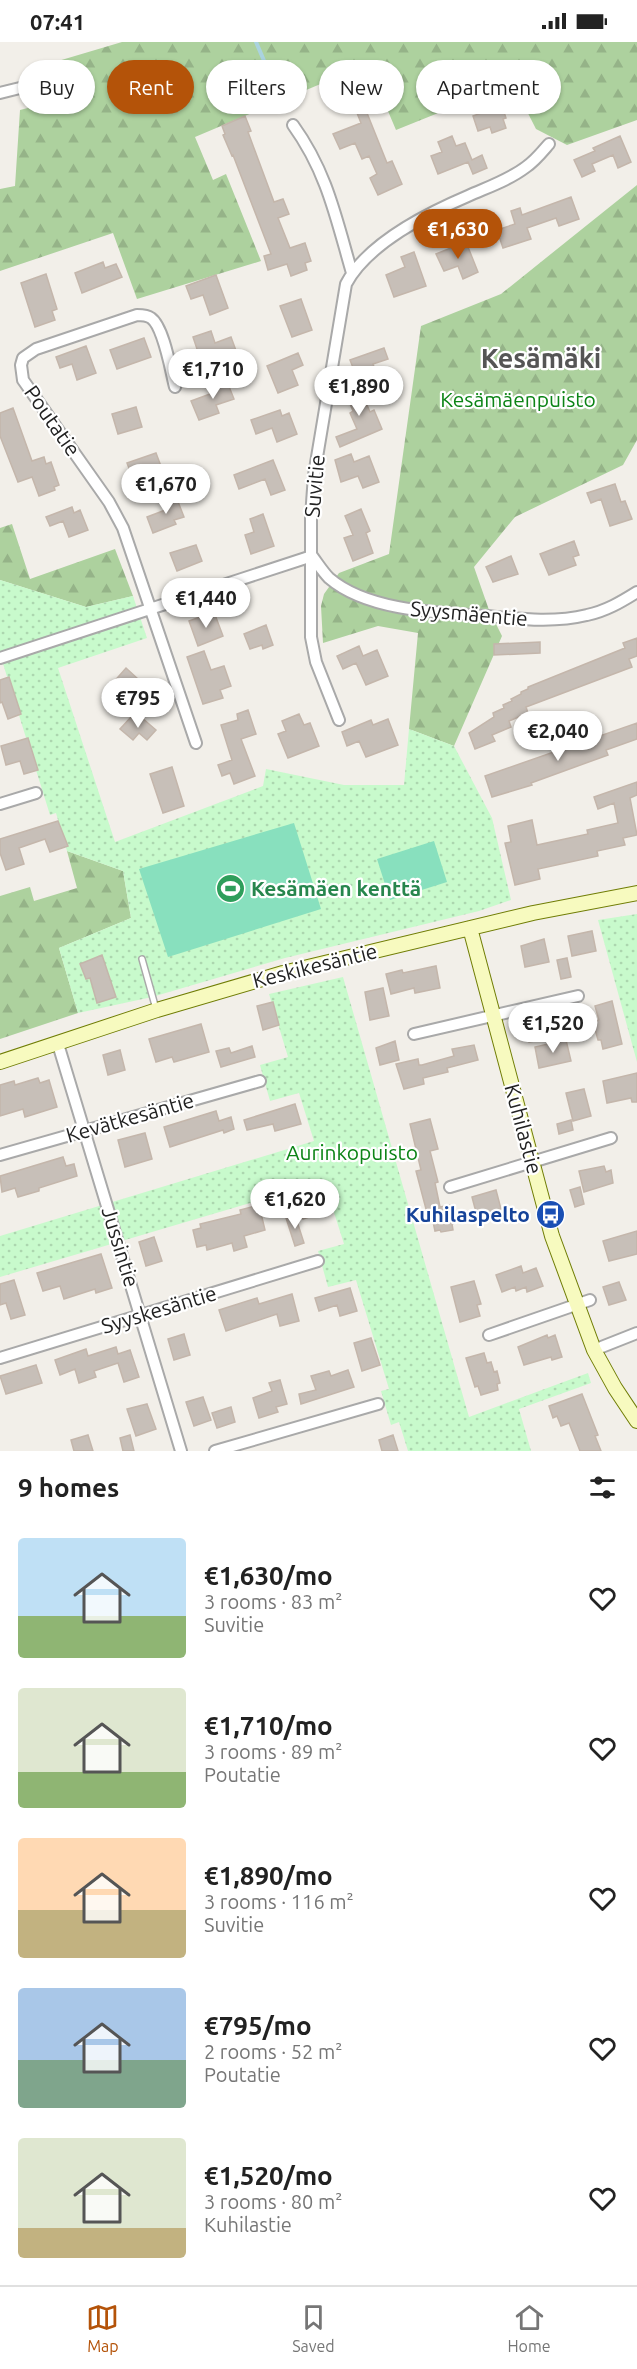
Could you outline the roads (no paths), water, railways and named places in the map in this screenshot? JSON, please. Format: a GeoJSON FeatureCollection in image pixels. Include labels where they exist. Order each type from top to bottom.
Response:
{"type":"FeatureCollection","features":[{"type":"Feature","properties":{"kind":"street"},"geometry":{"type":"LineString","coordinates":[[0,93],[18,88]]}},
{"type":"Feature","properties":{"kind":"street"},"geometry":{"type":"LineString","coordinates":[[293,125],[309,148],[328,188],[352,273]]}},
{"type":"Feature","properties":{"kind":"street","name":"Suvitie"},"geometry":{"type":"LineString","coordinates":[[339,720],[313,649],[311,517],[314,475],[346,284],[352,273],[371,254],[400,233],[444,206],[516,174],[527,167],[549,144]]}},
{"type":"Feature","properties":{"kind":"street","name":"Poutatie"},"geometry":{"type":"LineString","coordinates":[[175,387],[160,332],[152,318],[144,315],[137,315],[36,349],[23,358],[21,365],[27,387],[117,515],[152,610],[196,743]]}},
{"type":"Feature","properties":{"kind":"street"},"geometry":{"type":"LineString","coordinates":[[0,658],[312,556]]}},
{"type":"Feature","properties":{"kind":"street","name":"Syysmäentie"},"geometry":{"type":"LineString","coordinates":[[312,556],[330,578],[350,590],[389,606],[422,612],[535,620],[567,619],[601,612],[637,592]]}},
{"type":"Feature","properties":{"kind":"street"},"geometry":{"type":"LineString","coordinates":[[0,804],[36,793]]}},
{"type":"Feature","properties":{"kind":"street","name":"Keskikesäntie"},"geometry":{"type":"LineString","coordinates":[[0,1062],[157,1010],[300,968],[533,913],[637,893]]}},
{"type":"Feature","properties":{"kind":"street","name":"Kuhilastie"},"geometry":{"type":"LineString","coordinates":[[470,928],[552,1236],[583,1302],[594,1350],[637,1421]]}},
{"type":"Feature","properties":{"kind":"street"},"geometry":{"type":"LineString","coordinates":[[414,1034],[578,996]]}},
{"type":"Feature","properties":{"kind":"street","name":"Jussintie"},"geometry":{"type":"LineString","coordinates":[[58,1044],[181,1451]]}},
{"type":"Feature","properties":{"kind":"street","name":"Kevätkesäntie"},"geometry":{"type":"LineString","coordinates":[[0,1155],[260,1081]]}},
{"type":"Feature","properties":{"kind":"street"},"geometry":{"type":"LineString","coordinates":[[450,1187],[611,1138]]}},
{"type":"Feature","properties":{"kind":"street","name":"Syyskesäntie"},"geometry":{"type":"LineString","coordinates":[[0,1358],[318,1261]]}},
{"type":"Feature","properties":{"kind":"street"},"geometry":{"type":"LineString","coordinates":[[489,1335],[583,1302]]}},
{"type":"Feature","properties":{"kind":"street"},"geometry":{"type":"LineString","coordinates":[[594,1350],[637,1333]]}},
{"type":"Feature","properties":{"kind":"street"},"geometry":{"type":"LineString","coordinates":[[215,1451],[378,1404]]}},
{"type":"Feature","properties":{"kind":"lane"},"geometry":{"type":"LineString","coordinates":[[142,959],[157,1010]]}},
{"type":"Feature","properties":{"kind":"waterway"},"geometry":{"type":"LineString","coordinates":[[256,42],[264,60]]}},
{"type":"Feature","properties":{"kind":"place","name":"Kesämäen kenttä"},"geometry":{"type":"Point","coordinates":[230,889]}},
{"type":"Feature","properties":{"kind":"place","name":"Kuhilaspelto"},"geometry":{"type":"Point","coordinates":[551,1215]}},
{"type":"Feature","properties":{"kind":"district","name":"Kesämäki"},"geometry":{"type":"Point","coordinates":[541,359]}},
{"type":"Feature","properties":{"kind":"park label","name":"Kesämäenpuisto"},"geometry":{"type":"Point","coordinates":[518,400]}},
{"type":"Feature","properties":{"kind":"park label","name":"Aurinkopuisto"},"geometry":{"type":"Point","coordinates":[352,1153]}}]}
